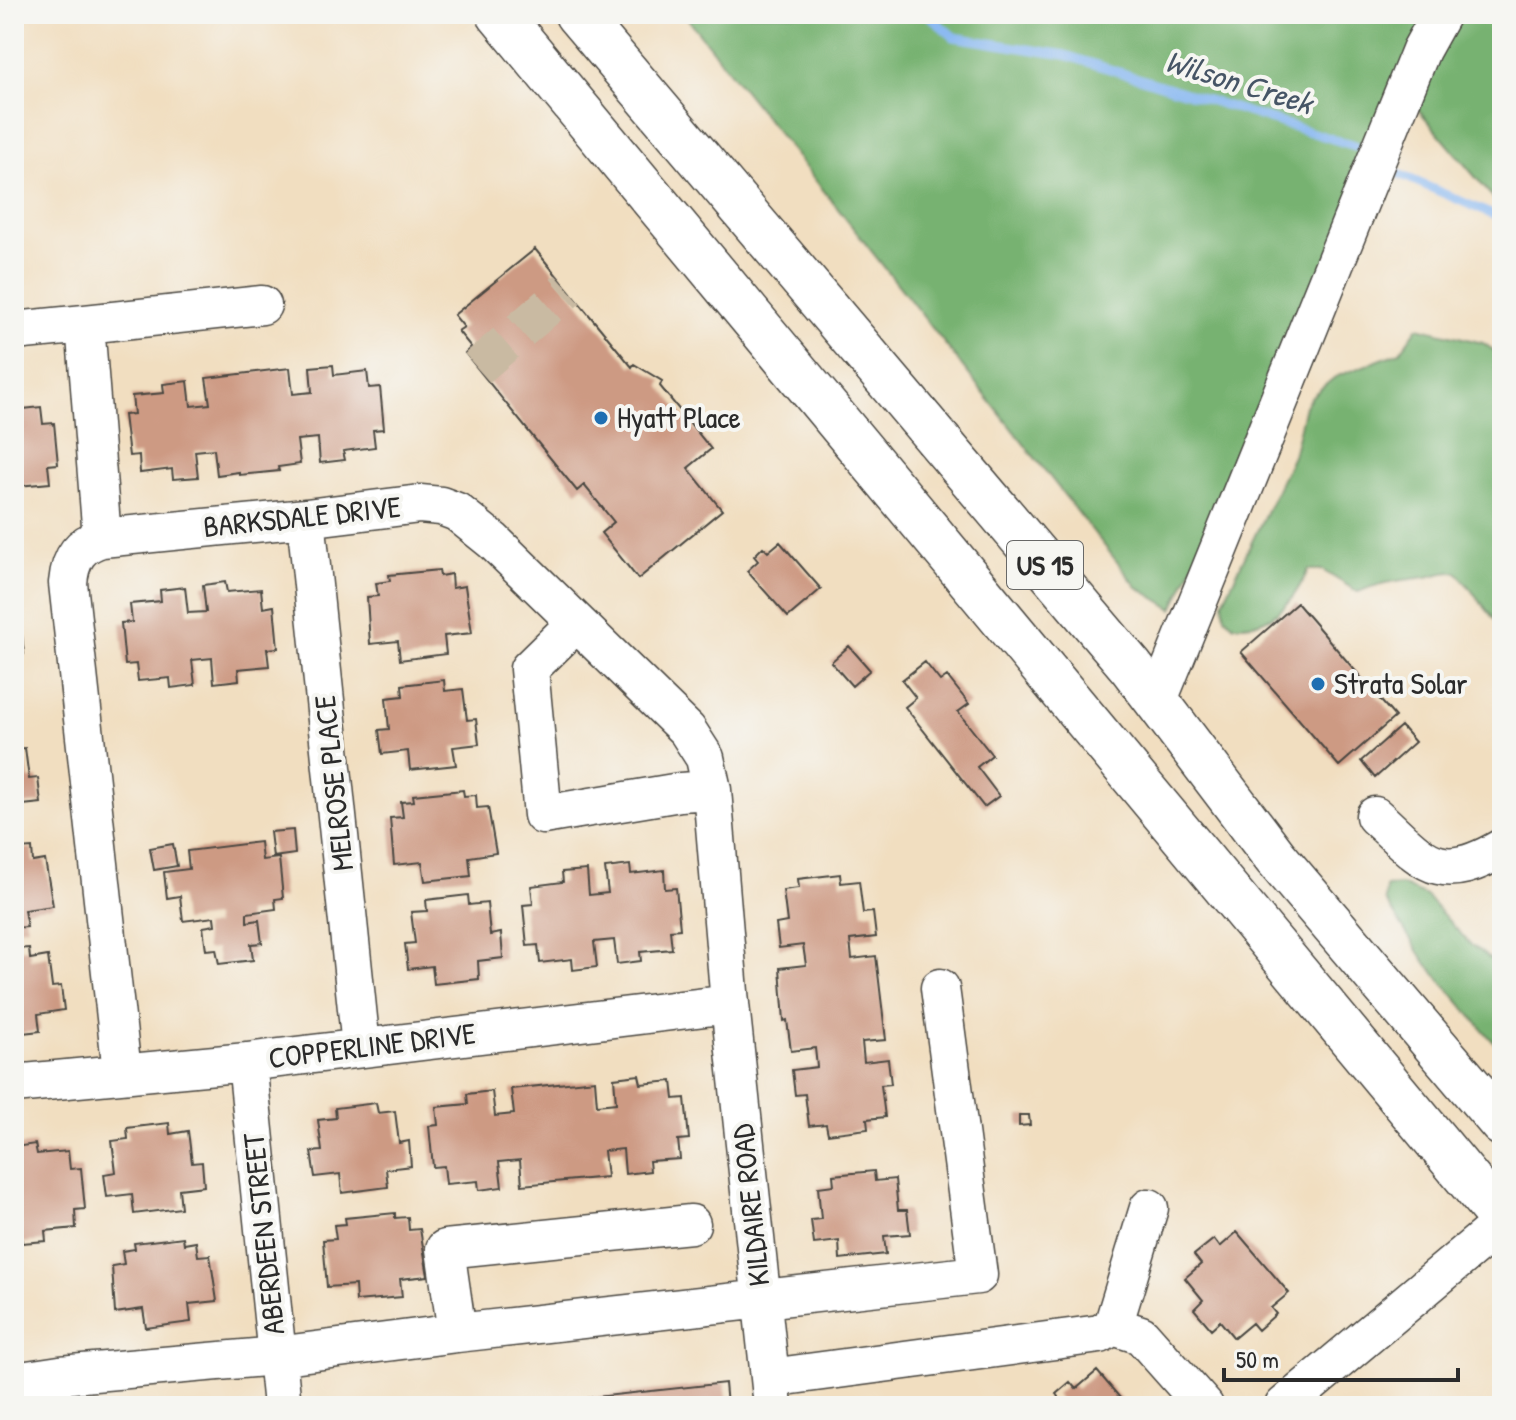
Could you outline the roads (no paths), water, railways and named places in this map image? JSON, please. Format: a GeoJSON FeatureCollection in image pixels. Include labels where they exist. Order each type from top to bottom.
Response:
{"type":"FeatureCollection","features":[{"type":"Feature","properties":{"kind":"highway","name":"US 15"},"geometry":{"type":"LineString","coordinates":[[499,14],[1502,1222]]}},
{"type":"Feature","properties":{"kind":"highway","name":"US 15"},"geometry":{"type":"LineString","coordinates":[[577,14],[1158,700],[1275,857],[1502,1124]]}},
{"type":"Feature","properties":{"kind":"street"},"geometry":{"type":"LineString","coordinates":[[1158,700],[1421,50],[1441,14]]}},
{"type":"Feature","properties":{"kind":"street"},"geometry":{"type":"LineString","coordinates":[[14,331],[262,305]]}},
{"type":"Feature","properties":{"kind":"street"},"geometry":{"type":"LineString","coordinates":[[85,324],[102,538],[81,547],[71,563],[68,583],[122,1072]]}},
{"type":"Feature","properties":{"kind":"street","name":"BARKSDALE DRIVE"},"geometry":{"type":"LineString","coordinates":[[102,538],[420,504],[441,506],[457,512],[493,541],[687,730],[705,758],[712,790],[730,1004]]}},
{"type":"Feature","properties":{"kind":"street","name":"MELROSE PLACE"},"geometry":{"type":"LineString","coordinates":[[306,518],[361,1047]]}},
{"type":"Feature","properties":{"kind":"street"},"geometry":{"type":"LineString","coordinates":[[576,623],[529,669],[543,815],[680,792],[712,790]]}},
{"type":"Feature","properties":{"kind":"street"},"geometry":{"type":"LineString","coordinates":[[1375,816],[1424,860],[1441,867],[1472,862],[1502,848]]}},
{"type":"Feature","properties":{"kind":"street"},"geometry":{"type":"LineString","coordinates":[[14,1382],[60,1375],[276,1356],[978,1275],[940,988]]}},
{"type":"Feature","properties":{"kind":"street","name":"COPPERLINE DRIVE"},"geometry":{"type":"LineString","coordinates":[[14,1084],[247,1062],[730,1004]]}},
{"type":"Feature","properties":{"kind":"street","name":"KILDAIRE ROAD"},"geometry":{"type":"LineString","coordinates":[[730,1004],[771,1392]]}},
{"type":"Feature","properties":{"kind":"street","name":"ABERDEEN STREET"},"geometry":{"type":"LineString","coordinates":[[247,1062],[282,1406]]}},
{"type":"Feature","properties":{"kind":"street"},"geometry":{"type":"LineString","coordinates":[[771,1392],[1100,1334],[1113,1326],[1149,1208]]}},
{"type":"Feature","properties":{"kind":"street"},"geometry":{"type":"LineString","coordinates":[[1284,1406],[1502,1222]]}},
{"type":"Feature","properties":{"kind":"street"},"geometry":{"type":"LineString","coordinates":[[457,1333],[445,1249],[691,1224]]}},
{"type":"Feature","properties":{"kind":"street"},"geometry":{"type":"LineString","coordinates":[[1113,1326],[1141,1335],[1204,1406]]}},
{"type":"Feature","properties":{"kind":"waterway","name":"Wilson Creek"},"geometry":{"type":"LineString","coordinates":[[927,14],[954,37],[1065,55],[1355,146]]}},
{"type":"Feature","properties":{"kind":"waterway","name":"Wilson Creek"},"geometry":{"type":"LineString","coordinates":[[1399,174],[1502,219]]}},
{"type":"Feature","properties":{"kind":"tunnel"},"geometry":{"type":"LineString","coordinates":[[477,368],[568,289]]}},
{"type":"Feature","properties":{"kind":"place","name":"Hyatt Place"},"geometry":{"type":"Point","coordinates":[601,418]}},
{"type":"Feature","properties":{"kind":"place","name":"Strata Solar"},"geometry":{"type":"Point","coordinates":[1318,684]}}]}
